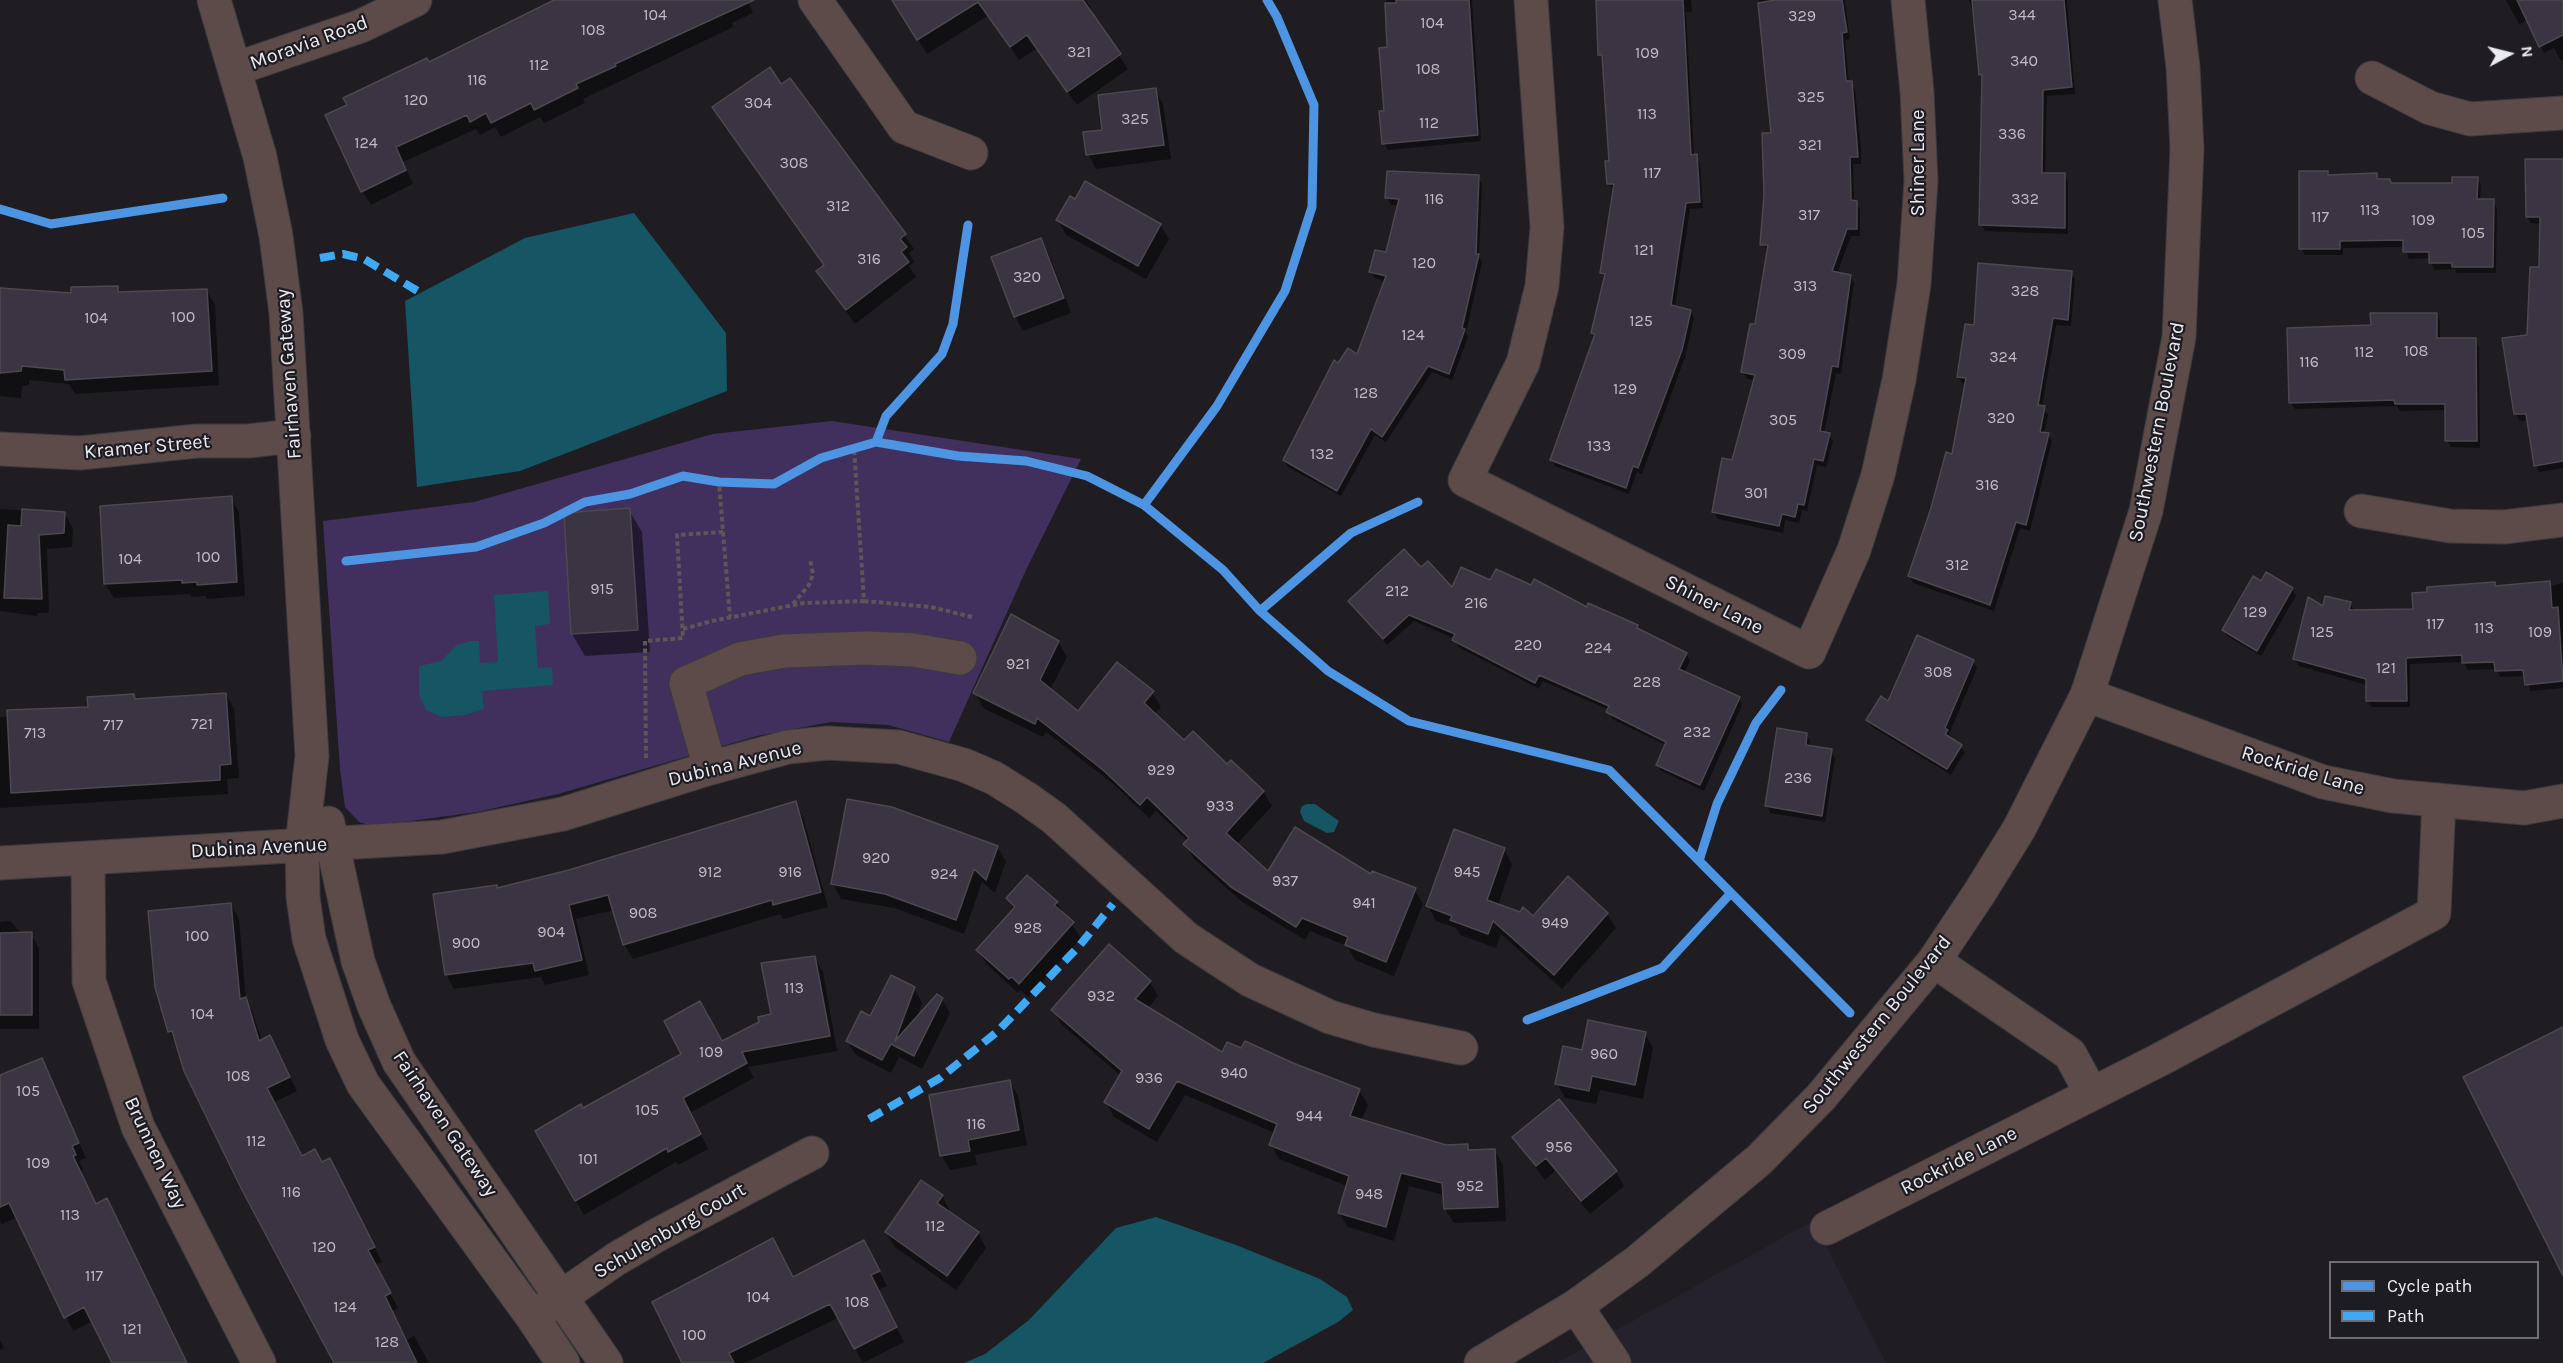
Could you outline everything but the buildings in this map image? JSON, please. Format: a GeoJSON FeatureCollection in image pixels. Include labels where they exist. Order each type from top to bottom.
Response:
{"type":"FeatureCollection","features":[{"type":"Feature","properties":{"kind":"street","name":"Fairhaven Gateway"},"geometry":{"type":"LineString","coordinates":[[214,0],[260,157],[276,236],[286,313],[317,844],[374,1006],[399,1062],[606,1363]]}},
{"type":"Feature","properties":{"kind":"street","name":"Moravia Road"},"geometry":{"type":"LineString","coordinates":[[235,69],[361,26],[415,0]]}},
{"type":"Feature","properties":{"kind":"street"},"geometry":{"type":"LineString","coordinates":[[815,0],[904,127],[971,153]]}},
{"type":"Feature","properties":{"kind":"street","name":"Shiner Lane"},"geometry":{"type":"LineString","coordinates":[[1531,0],[1547,227],[1542,286],[1523,363],[1465,480],[1809,652],[1854,550],[1878,475],[1899,380],[1914,284],[1921,181],[1917,92],[1908,0]]}},
{"type":"Feature","properties":{"kind":"street","name":"Southwestern Boulevard"},"geometry":{"type":"LineString","coordinates":[[1481,1363],[1576,1306],[1677,1230],[1759,1160],[1821,1097],[1934,961],[2019,829],[2087,695],[2146,511],[2179,337],[2187,149],[2183,67],[2175,0]]}},
{"type":"Feature","properties":{"kind":"street"},"geometry":{"type":"LineString","coordinates":[[2372,78],[2430,108],[2470,119],[2563,113]]}},
{"type":"Feature","properties":{"kind":"street","name":"Kramer Street"},"geometry":{"type":"LineString","coordinates":[[0,448],[80,453],[196,441],[248,441],[294,436]]}},
{"type":"Feature","properties":{"kind":"street"},"geometry":{"type":"LineString","coordinates":[[2361,511],[2450,526],[2504,527],[2563,520]]}},
{"type":"Feature","properties":{"kind":"street"},"geometry":{"type":"LineString","coordinates":[[710,768],[686,683],[740,659],[784,651],[866,648],[913,650],[960,658]]}},
{"type":"Feature","properties":{"kind":"street","name":"Rockride Lane"},"geometry":{"type":"LineString","coordinates":[[2087,695],[2323,782],[2392,796],[2524,808],[2563,801]]}},
{"type":"Feature","properties":{"kind":"street","name":"Dubina Avenue"},"geometry":{"type":"LineString","coordinates":[[0,863],[442,837],[522,824],[563,814],[710,768],[788,747],[828,743],[899,747],[964,765],[994,778],[1054,818],[1186,938],[1250,980],[1330,1017],[1374,1030],[1461,1048]]}},
{"type":"Feature","properties":{"kind":"street","name":"Rockride Lane"},"geometry":{"type":"LineString","coordinates":[[1827,1228],[2159,1060],[2434,914],[2439,800]]}},
{"type":"Feature","properties":{"kind":"street","name":"Fairhaven Gateway"},"geometry":{"type":"LineString","coordinates":[[317,844],[303,897],[309,939],[342,1040],[363,1084],[534,1318],[562,1363]]}},
{"type":"Feature","properties":{"kind":"street","name":"Brunnen Way"},"geometry":{"type":"LineString","coordinates":[[88,858],[88,981],[138,1127],[259,1363]]}},
{"type":"Feature","properties":{"kind":"street"},"geometry":{"type":"LineString","coordinates":[[1934,961],[2070,1054],[2091,1093]]}},
{"type":"Feature","properties":{"kind":"street","name":"Schulenburg Court"},"geometry":{"type":"LineString","coordinates":[[534,1318],[562,1296],[658,1234],[812,1153]]}},
{"type":"Feature","properties":{"kind":"street"},"geometry":{"type":"LineString","coordinates":[[1576,1306],[1614,1363]]}},
{"type":"Feature","properties":{"kind":"path"},"geometry":{"type":"LineString","coordinates":[[843,452],[865,445]]}},
{"type":"Feature","properties":{"kind":"path"},"geometry":{"type":"LineString","coordinates":[[854,448],[864,601]]}},
{"type":"Feature","properties":{"kind":"path"},"geometry":{"type":"LineString","coordinates":[[730,482],[714,481],[723,532],[730,617]]}},
{"type":"Feature","properties":{"kind":"path"},"geometry":{"type":"LineString","coordinates":[[646,758],[645,640],[683,638],[677,535],[723,532]]}},
{"type":"Feature","properties":{"kind":"path"},"geometry":{"type":"LineString","coordinates":[[793,604],[809,585],[813,574],[810,559]]}},
{"type":"Feature","properties":{"kind":"path"},"geometry":{"type":"LineString","coordinates":[[682,630],[793,604],[864,601],[931,607],[972,617]]}},
{"type":"Feature","properties":{"kind":"shaded area"},"geometry":{"type":"Polygon","coordinates":[[[832,421],[1081,459],[1026,570],[949,742],[888,725],[831,722],[757,736],[558,794],[477,812],[373,826],[359,822],[345,807],[340,769],[323,521],[474,502],[713,434],[832,421]]]}},
{"type":"Feature","properties":{"kind":"shaded area"},"geometry":{"type":"Polygon","coordinates":[[[1813,1221],[1886,1363],[1557,1363],[1813,1221]]]}},
{"type":"Feature","properties":{"kind":"water"},"geometry":{"type":"Polygon","coordinates":[[[634,213],[726,333],[727,391],[520,471],[417,487],[405,301],[525,238],[634,213]]]}},
{"type":"Feature","properties":{"kind":"water"},"geometry":{"type":"Polygon","coordinates":[[[548,591],[550,624],[535,626],[538,668],[552,667],[553,685],[482,691],[484,709],[465,715],[442,717],[426,710],[419,694],[419,666],[441,661],[457,645],[471,641],[479,641],[480,663],[498,662],[494,595],[548,591]]]}},
{"type":"Feature","properties":{"kind":"water"},"geometry":{"type":"Polygon","coordinates":[[[1315,804],[1339,821],[1334,832],[1327,833],[1304,821],[1300,812],[1302,806],[1315,804]]]}},
{"type":"Feature","properties":{"kind":"water"},"geometry":{"type":"Polygon","coordinates":[[[1156,1217],[1236,1245],[1320,1279],[1347,1297],[1353,1310],[1338,1322],[1263,1363],[964,1363],[985,1354],[1029,1320],[1116,1228],[1156,1217]]]}},
{"type":"Feature","properties":{"kind":"marked path"},"geometry":{"type":"LineString","coordinates":[[320,258],[343,254],[364,259],[421,293]]}},
{"type":"Feature","properties":{"kind":"marked path"},"geometry":{"type":"LineString","coordinates":[[869,1119],[940,1078],[998,1031],[1080,945],[1113,904]]}},
{"type":"Feature","properties":{"kind":"cycle path"},"geometry":{"type":"LineString","coordinates":[[346,561],[476,547],[544,523],[585,502],[630,494],[683,476],[719,482],[774,484],[821,458],[876,442],[958,456],[1026,461],[1087,476],[1144,505],[1217,406],[1285,291],[1312,207],[1314,105],[1277,17],[1267,0]]}},
{"type":"Feature","properties":{"kind":"cycle path"},"geometry":{"type":"LineString","coordinates":[[0,209],[51,224],[223,198]]}},
{"type":"Feature","properties":{"kind":"cycle path"},"geometry":{"type":"LineString","coordinates":[[876,442],[886,416],[942,354],[953,324],[968,225]]}},
{"type":"Feature","properties":{"kind":"cycle path"},"geometry":{"type":"LineString","coordinates":[[1144,505],[1223,570],[1260,611],[1351,533],[1418,502]]}},
{"type":"Feature","properties":{"kind":"cycle path"},"geometry":{"type":"LineString","coordinates":[[1260,611],[1328,671],[1409,721],[1609,770],[1850,1013]]}},
{"type":"Feature","properties":{"kind":"cycle path"},"geometry":{"type":"LineString","coordinates":[[1699,861],[1717,804],[1756,723],[1781,690]]}},
{"type":"Feature","properties":{"kind":"cycle path"},"geometry":{"type":"LineString","coordinates":[[1527,1020],[1662,968],[1731,893]]}}]}
